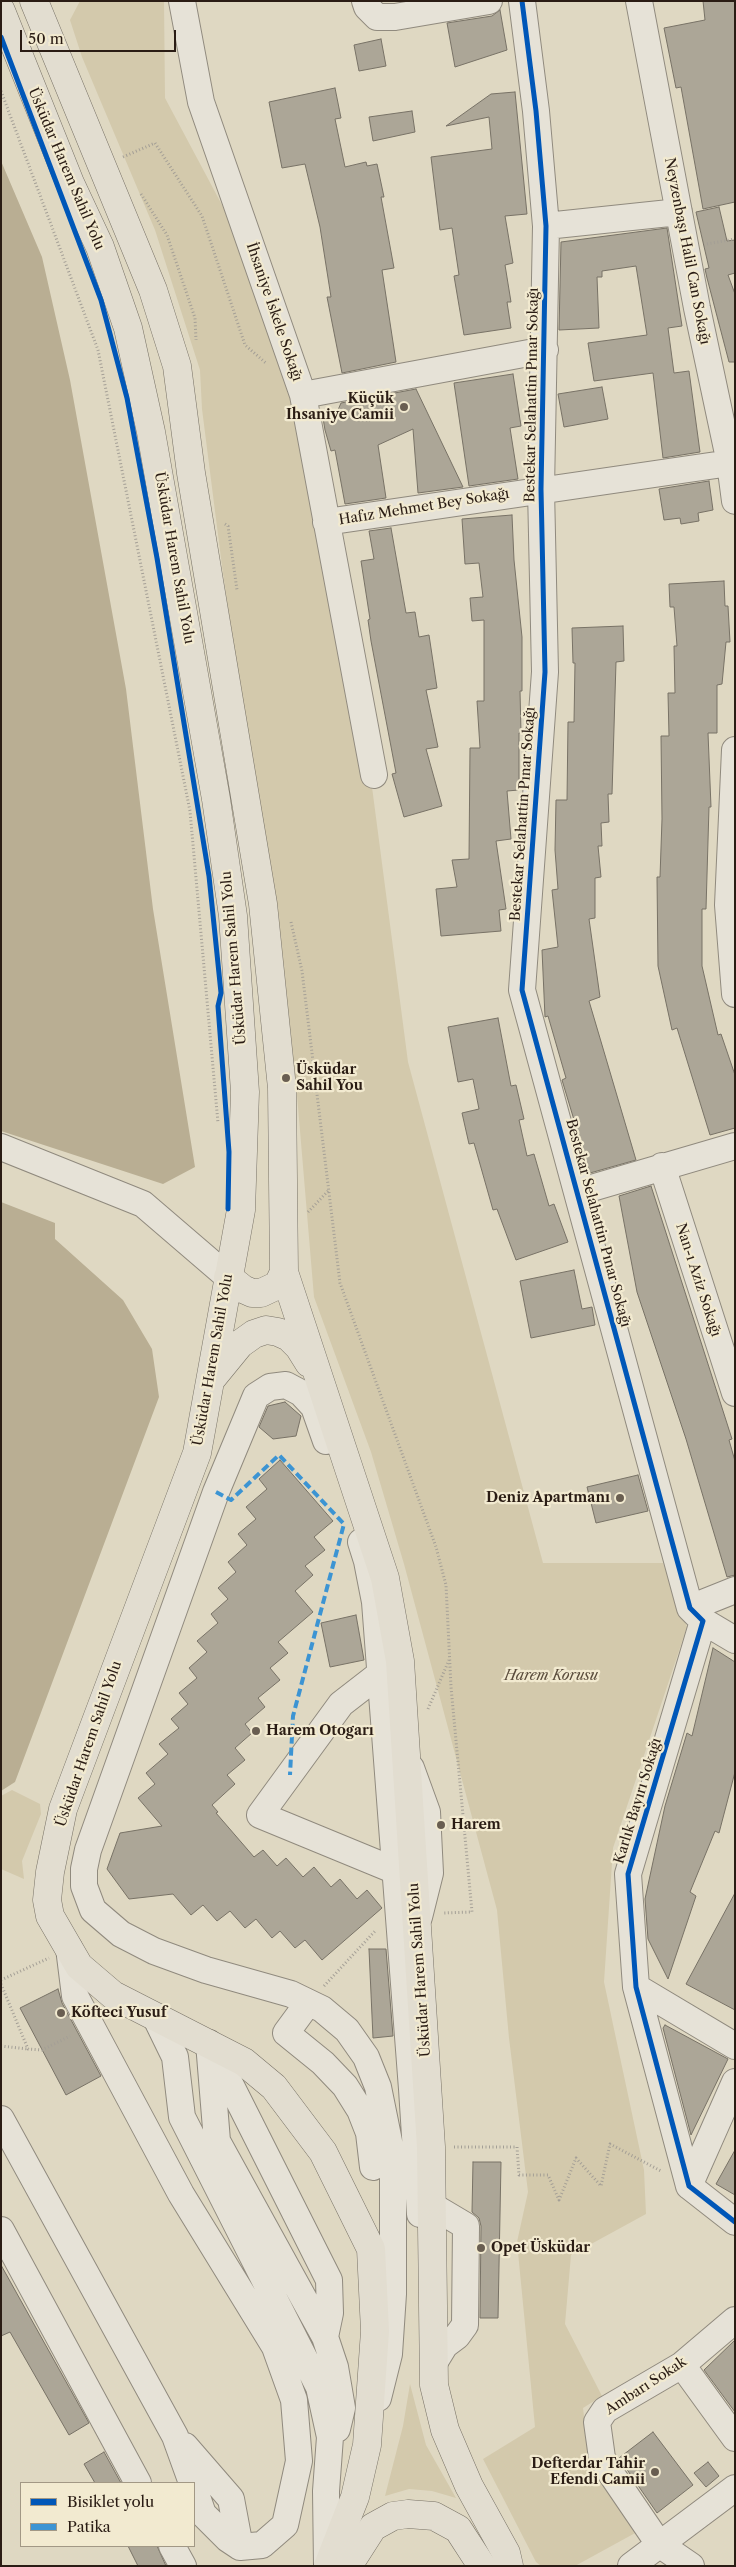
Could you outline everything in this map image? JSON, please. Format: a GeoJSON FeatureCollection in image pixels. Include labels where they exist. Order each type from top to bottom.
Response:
{"type":"FeatureCollection","features":[{"type":"Feature","properties":{"kind":"main road","name":"Üsküdar Harem Sahil Yolu"},"geometry":{"type":"LineString","coordinates":[[34,1],[104,166],[153,290],[177,366],[191,473],[263,904],[282,1088],[284,1272],[385,1578],[400,1661],[407,1757],[426,1921],[434,2207],[434,2385],[445,2430],[469,2486],[510,2562]]}},
{"type":"Feature","properties":{"kind":"main road","name":"Üsküdar Harem Sahil Yolu"},"geometry":{"type":"LineString","coordinates":[[1,11],[70,183],[100,247],[128,328],[151,432],[216,799],[233,916],[245,1092],[241,1210],[197,1453],[63,1809],[50,1872],[47,1900],[59,1953],[79,1966],[113,1995],[244,2062],[274,2087],[323,2152],[371,2249],[375,2331],[367,2445],[354,2497],[327,2566]]}},
{"type":"Feature","properties":{"kind":"main road"},"geometry":{"type":"LineString","coordinates":[[228,1277],[243,1289],[252,1293],[261,1293],[278,1285],[284,1272]]}},
{"type":"Feature","properties":{"kind":"main road"},"geometry":{"type":"LineString","coordinates":[[212,1377],[240,1344],[254,1334],[266,1330],[278,1332],[289,1337],[299,1347],[319,1379]]}},
{"type":"Feature","properties":{"kind":"main road"},"geometry":{"type":"LineString","coordinates":[[348,2566],[373,2528],[392,2516],[408,2514],[434,2516],[458,2528],[482,2566]]}},
{"type":"Feature","properties":{"kind":"street","name":"İhsaniye İskele Sokağı"},"geometry":{"type":"LineString","coordinates":[[182,1],[201,102],[304,395],[374,775]]}},
{"type":"Feature","properties":{"kind":"street"},"geometry":{"type":"LineString","coordinates":[[365,1],[367,7],[377,17],[395,17],[488,1]]}},
{"type":"Feature","properties":{"kind":"street","name":"Bestekar Selahattin Pınar Sokağı"},"geometry":{"type":"LineString","coordinates":[[522,1],[536,111],[546,226],[541,489],[545,672],[522,990],[697,1614]]}},
{"type":"Feature","properties":{"kind":"street","name":"Neyzenbaşı Halil Can Sokağı"},"geometry":{"type":"LineString","coordinates":[[639,1],[687,247],[696,308],[730,463],[735,501]]}},
{"type":"Feature","properties":{"kind":"street"},"geometry":{"type":"LineString","coordinates":[[546,226],[679,212]]}},
{"type":"Feature","properties":{"kind":"street"},"geometry":{"type":"LineString","coordinates":[[304,395],[545,350]]}},
{"type":"Feature","properties":{"kind":"street","name":"Hafız Mehmet Bey Sokağı"},"geometry":{"type":"LineString","coordinates":[[326,522],[541,489],[730,463]]}},
{"type":"Feature","properties":{"kind":"street"},"geometry":{"type":"LineString","coordinates":[[735,750],[728,905],[735,994]]}},
{"type":"Feature","properties":{"kind":"street"},"geometry":{"type":"LineString","coordinates":[[578,1192],[735,1146]]}},
{"type":"Feature","properties":{"kind":"street"},"geometry":{"type":"LineString","coordinates":[[1,1147],[143,1204],[228,1277]]}},
{"type":"Feature","properties":{"kind":"street","name":"Nan-ı Aziz Sokağı"},"geometry":{"type":"LineString","coordinates":[[662,1166],[735,1393]]}},
{"type":"Feature","properties":{"kind":"street"},"geometry":{"type":"LineString","coordinates":[[367,2445],[389,2354],[392,2294],[392,2161],[378,2087],[366,2057],[348,2030],[322,2009],[292,1994],[206,1970],[154,1951],[121,1934],[102,1920],[93,1910],[84,1886],[84,1868],[88,1850],[216,1492],[256,1396],[270,1387],[286,1385],[301,1392],[314,1407],[367,1560],[375,1602],[396,1871],[423,2271],[434,2306]]}},
{"type":"Feature","properties":{"kind":"street"},"geometry":{"type":"LineString","coordinates":[[735,1590],[697,1614],[735,1640]]}},
{"type":"Feature","properties":{"kind":"street","name":"Karlık Bayırı Sokağı"},"geometry":{"type":"LineString","coordinates":[[689,2186],[636,1988],[628,1874],[697,1614]]}},
{"type":"Feature","properties":{"kind":"street"},"geometry":{"type":"LineString","coordinates":[[381,1673],[341,1704],[260,1815],[396,1871]]}},
{"type":"Feature","properties":{"kind":"street"},"geometry":{"type":"LineString","coordinates":[[59,1953],[75,1996],[90,2026],[182,2194],[276,2347],[294,2400],[298,2461],[285,2525],[262,2546],[240,2547],[228,2539],[203,2514],[195,2491]]}},
{"type":"Feature","properties":{"kind":"street"},"geometry":{"type":"LineString","coordinates":[[636,1988],[735,2046]]}},
{"type":"Feature","properties":{"kind":"street"},"geometry":{"type":"LineString","coordinates":[[308,2003],[286,2033],[323,2063],[345,2086],[360,2110],[369,2133],[373,2167]]}},
{"type":"Feature","properties":{"kind":"street"},"geometry":{"type":"LineString","coordinates":[[156,2018],[176,2057],[182,2117],[319,2387],[330,2437],[327,2566]]}},
{"type":"Feature","properties":{"kind":"street"},"geometry":{"type":"LineString","coordinates":[[210,2043],[217,2141],[326,2337],[336,2367],[342,2408],[328,2474]]}},
{"type":"Feature","properties":{"kind":"street"},"geometry":{"type":"LineString","coordinates":[[210,2043],[329,2280],[330,2313],[326,2337]]}},
{"type":"Feature","properties":{"kind":"street"},"geometry":{"type":"LineString","coordinates":[[735,2082],[689,2186],[735,2222]]}},
{"type":"Feature","properties":{"kind":"street"},"geometry":{"type":"LineString","coordinates":[[1,2119],[175,2436],[240,2547]]}},
{"type":"Feature","properties":{"kind":"street"},"geometry":{"type":"LineString","coordinates":[[434,2207],[466,2226],[465,2325],[458,2336],[445,2345],[434,2363]]}},
{"type":"Feature","properties":{"kind":"street"},"geometry":{"type":"LineString","coordinates":[[1,2230],[137,2482]]}},
{"type":"Feature","properties":{"kind":"street","name":"Ambarı Sokak"},"geometry":{"type":"LineString","coordinates":[[659,2544],[602,2458],[597,2422],[605,2410],[682,2365],[735,2320]]}},
{"type":"Feature","properties":{"kind":"street"},"geometry":{"type":"LineString","coordinates":[[682,2365],[735,2438]]}},
{"type":"Feature","properties":{"kind":"street"},"geometry":{"type":"LineString","coordinates":[[175,2436],[192,2482]]}},
{"type":"Feature","properties":{"kind":"street"},"geometry":{"type":"LineString","coordinates":[[631,2566],[735,2488]]}},
{"type":"Feature","properties":{"kind":"street"},"geometry":{"type":"LineString","coordinates":[[659,2544],[691,2566]]}},
{"type":"Feature","properties":{"kind":"street"},"geometry":{"type":"LineString","coordinates":[[173,2547],[183,2566]]}},
{"type":"Feature","properties":{"kind":"path"},"geometry":{"type":"LineString","coordinates":[[1,91],[98,350],[190,811],[219,1126]]}},
{"type":"Feature","properties":{"kind":"path"},"geometry":{"type":"LineString","coordinates":[[104,166],[155,143],[202,216],[245,345],[274,370]]}},
{"type":"Feature","properties":{"kind":"path"},"geometry":{"type":"LineString","coordinates":[[140,193],[167,235],[195,318],[196,347]]}},
{"type":"Feature","properties":{"kind":"path"},"geometry":{"type":"LineString","coordinates":[[687,247],[735,239]]}},
{"type":"Feature","properties":{"kind":"path"},"geometry":{"type":"LineString","coordinates":[[220,520],[228,526],[238,594]]}},
{"type":"Feature","properties":{"kind":"path"},"geometry":{"type":"LineString","coordinates":[[290,918],[302,972],[340,1283],[436,1547],[446,1585],[449,1658],[472,1912],[426,1921]]}},
{"type":"Feature","properties":{"kind":"path"},"geometry":{"type":"LineString","coordinates":[[304,1216],[329,1190]]}},
{"type":"Feature","properties":{"kind":"path"},"geometry":{"type":"LineString","coordinates":[[426,1716],[449,1658]]}},
{"type":"Feature","properties":{"kind":"path"},"geometry":{"type":"LineString","coordinates":[[308,2003],[377,1929],[384,1929]]}},
{"type":"Feature","properties":{"kind":"path"},"geometry":{"type":"LineString","coordinates":[[1,1980],[59,1953]]}},
{"type":"Feature","properties":{"kind":"path"},"geometry":{"type":"LineString","coordinates":[[1,1984],[28,2049]]}},
{"type":"Feature","properties":{"kind":"path"},"geometry":{"type":"LineString","coordinates":[[1,2046],[42,2050],[90,2026]]}},
{"type":"Feature","properties":{"kind":"path"},"geometry":{"type":"LineString","coordinates":[[431,2146],[517,2146],[519,2175],[548,2175],[559,2200],[576,2158],[602,2186],[610,2144],[689,2186]]}},
{"type":"Feature","properties":{"kind":"green space","name":"Harem Korusu"},"geometry":{"type":"Polygon","coordinates":[[[80,1],[164,1],[165,98],[230,220],[296,404],[372,787],[408,1062],[543,1563],[663,1563],[687,1627],[613,1848],[604,1982],[644,2170],[646,2214],[571,2255],[565,2324],[602,2396],[583,2408],[590,2468],[637,2532],[575,2566],[541,2566],[536,2562],[483,2459],[535,2427],[517,2242],[528,2192],[509,2038],[497,1910],[404,1564],[371,1452],[314,1297],[296,1083],[222,566],[202,409],[200,370],[155,230],[82,57],[70,20],[80,1]]]}},
{"type":"Feature","properties":{"kind":"green space"},"geometry":{"type":"Polygon","coordinates":[[[12,1790],[40,1804],[41,1814],[22,1861],[24,1879],[1,1869],[1,1796],[12,1790]]]}},
{"type":"Feature","properties":{"kind":"green space"},"geometry":{"type":"Polygon","coordinates":[[[410,2384],[426,2445],[456,2498],[432,2491],[409,2489],[385,2496],[403,2426],[410,2384]]]}},
{"type":"Feature","properties":{"kind":"shaded area"},"geometry":{"type":"Polygon","coordinates":[[[1,161],[42,257],[70,380],[126,689],[153,909],[195,1167],[163,1184],[1,1131],[1,161]]]}},
{"type":"Feature","properties":{"kind":"shaded area"},"geometry":{"type":"Polygon","coordinates":[[[1,1202],[55,1223],[55,1239],[123,1300],[152,1349],[159,1397],[15,1782],[1,1791],[1,1202]]]}},
{"type":"Feature","properties":{"kind":"building"},"geometry":{"type":"Polygon","coordinates":[[[703,1],[735,1],[735,202],[703,209],[681,87],[676,88],[664,28],[705,20],[703,1]]]}},
{"type":"Feature","properties":{"kind":"building"},"geometry":{"type":"Polygon","coordinates":[[[500,10],[507,50],[455,67],[447,23],[492,16],[500,10]]]}},
{"type":"Feature","properties":{"kind":"building"},"geometry":{"type":"Polygon","coordinates":[[[381,39],[386,66],[359,71],[354,45],[381,39]]]}},
{"type":"Feature","properties":{"kind":"building"},"geometry":{"type":"Polygon","coordinates":[[[335,88],[341,118],[335,119],[345,167],[366,162],[367,166],[377,164],[384,197],[381,197],[394,268],[382,270],[396,362],[342,373],[327,297],[331,297],[320,227],[305,164],[282,168],[269,102],[335,88]]]}},
{"type":"Feature","properties":{"kind":"building"},"geometry":{"type":"Polygon","coordinates":[[[515,92],[527,214],[505,216],[513,263],[505,265],[511,302],[507,302],[511,328],[464,335],[454,276],[459,275],[452,228],[440,230],[431,157],[492,149],[489,117],[446,126],[491,94],[515,92]]]}},
{"type":"Feature","properties":{"kind":"building"},"geometry":{"type":"Polygon","coordinates":[[[412,111],[415,132],[373,141],[369,117],[412,111]]]}},
{"type":"Feature","properties":{"kind":"building"},"geometry":{"type":"Polygon","coordinates":[[[719,207],[727,241],[735,240],[735,273],[728,275],[735,294],[735,362],[729,362],[707,278],[705,269],[709,268],[696,212],[719,207]]]}},
{"type":"Feature","properties":{"kind":"building"},"geometry":{"type":"Polygon","coordinates":[[[667,228],[682,326],[668,328],[674,373],[689,371],[700,452],[663,458],[653,373],[594,381],[588,343],[647,335],[636,266],[602,271],[602,277],[597,277],[599,328],[559,330],[561,242],[667,228]]]}},
{"type":"Feature","properties":{"kind":"building"},"geometry":{"type":"Polygon","coordinates":[[[513,374],[521,426],[510,428],[518,479],[469,486],[454,383],[513,374]]]}},
{"type":"Feature","properties":{"kind":"building"},"geometry":{"type":"Polygon","coordinates":[[[602,387],[608,419],[564,427],[558,394],[602,387]]]}},
{"type":"Feature","properties":{"kind":"building"},"geometry":{"type":"Polygon","coordinates":[[[416,389],[463,487],[418,493],[413,429],[378,445],[386,498],[345,504],[335,450],[331,451],[325,430],[323,418],[326,412],[338,410],[341,403],[416,389]]]}},
{"type":"Feature","properties":{"kind":"building"},"geometry":{"type":"Polygon","coordinates":[[[709,481],[713,510],[698,513],[699,521],[681,524],[680,518],[664,520],[659,489],[709,481]]]}},
{"type":"Feature","properties":{"kind":"building"},"geometry":{"type":"Polygon","coordinates":[[[512,515],[514,560],[522,637],[522,691],[520,691],[519,790],[507,791],[511,839],[496,841],[506,909],[499,910],[501,931],[441,936],[436,889],[457,887],[452,860],[469,859],[470,748],[480,748],[477,701],[484,701],[484,620],[472,621],[470,598],[483,597],[479,563],[465,564],[462,519],[512,515]]]}},
{"type":"Feature","properties":{"kind":"building"},"geometry":{"type":"Polygon","coordinates":[[[391,528],[406,613],[415,612],[419,637],[429,635],[437,688],[426,690],[438,747],[426,749],[442,806],[404,817],[392,774],[396,773],[371,641],[368,620],[370,619],[361,561],[374,559],[369,531],[391,528]]]}},
{"type":"Feature","properties":{"kind":"building"},"geometry":{"type":"Polygon","coordinates":[[[724,581],[725,606],[728,606],[730,642],[726,642],[722,684],[717,685],[717,733],[708,733],[711,807],[709,807],[706,909],[702,909],[702,966],[718,1035],[721,1034],[735,1075],[735,1128],[710,1135],[677,1028],[672,1030],[658,966],[657,877],[660,877],[662,819],[661,736],[669,736],[668,693],[675,693],[674,646],[677,646],[674,607],[670,607],[669,584],[724,581]]]}},
{"type":"Feature","properties":{"kind":"building"},"geometry":{"type":"Polygon","coordinates":[[[623,626],[624,661],[616,662],[612,794],[608,794],[609,822],[601,823],[602,846],[598,846],[601,877],[595,878],[595,918],[589,919],[600,997],[589,1001],[636,1160],[590,1173],[562,1080],[566,1078],[548,1016],[545,1017],[542,950],[558,947],[552,890],[558,889],[555,850],[556,800],[567,800],[568,722],[574,722],[575,663],[573,663],[572,628],[623,626]]]}},
{"type":"Feature","properties":{"kind":"building"},"geometry":{"type":"Polygon","coordinates":[[[498,1018],[511,1086],[516,1085],[524,1119],[519,1120],[527,1156],[534,1154],[549,1206],[554,1204],[568,1242],[516,1260],[497,1209],[493,1210],[474,1143],[469,1144],[462,1113],[479,1109],[473,1079],[458,1082],[448,1027],[498,1018]]]}},
{"type":"Feature","properties":{"kind":"building"},"geometry":{"type":"Polygon","coordinates":[[[651,1186],[732,1439],[729,1440],[735,1461],[735,1575],[727,1577],[686,1439],[637,1292],[619,1196],[651,1186]]]}},
{"type":"Feature","properties":{"kind":"building"},"geometry":{"type":"Polygon","coordinates":[[[574,1270],[582,1309],[592,1307],[595,1325],[531,1338],[520,1281],[574,1270]]]}},
{"type":"Feature","properties":{"kind":"building"},"geometry":{"type":"Polygon","coordinates":[[[285,1402],[301,1416],[296,1436],[273,1439],[259,1427],[268,1406],[285,1402]]]}},
{"type":"Feature","properties":{"kind":"building"},"geometry":{"type":"Polygon","coordinates":[[[280,1460],[333,1521],[314,1537],[325,1550],[305,1566],[313,1575],[295,1591],[313,1612],[278,1642],[288,1653],[270,1668],[280,1680],[258,1698],[265,1707],[245,1724],[252,1733],[235,1748],[245,1760],[227,1775],[235,1784],[212,1805],[218,1812],[216,1813],[254,1857],[263,1850],[277,1866],[286,1858],[303,1877],[314,1867],[331,1887],[340,1879],[357,1899],[367,1890],[382,1908],[322,1960],[305,1940],[295,1948],[280,1931],[272,1938],[256,1919],[245,1928],[230,1911],[217,1921],[203,1905],[191,1915],[173,1894],[129,1899],[107,1869],[120,1833],[162,1826],[138,1798],[155,1784],[146,1773],[168,1754],[159,1744],[179,1728],[171,1719],[188,1704],[179,1693],[197,1678],[189,1668],[207,1652],[197,1641],[218,1623],[211,1614],[228,1599],[218,1588],[236,1572],[228,1562],[247,1545],[238,1534],[256,1519],[246,1507],[267,1489],[259,1479],[280,1460]]]}},
{"type":"Feature","properties":{"kind":"building","name":"Deniz Apartmanı"},"geometry":{"type":"Polygon","coordinates":[[[638,1475],[648,1511],[596,1523],[587,1487],[638,1475]]]}},
{"type":"Feature","properties":{"kind":"building"},"geometry":{"type":"Polygon","coordinates":[[[356,1615],[364,1660],[330,1667],[321,1623],[356,1615]]]}},
{"type":"Feature","properties":{"kind":"building"},"geometry":{"type":"Polygon","coordinates":[[[713,1648],[735,1662],[735,1772],[719,1833],[715,1831],[690,1892],[696,1896],[668,1979],[648,1939],[645,1899],[665,1806],[687,1733],[692,1736],[713,1648]]]}},
{"type":"Feature","properties":{"kind":"building"},"geometry":{"type":"Polygon","coordinates":[[[735,1893],[735,2010],[686,1984],[735,1893]]]}},
{"type":"Feature","properties":{"kind":"building"},"geometry":{"type":"Polygon","coordinates":[[[369,1949],[386,1949],[393,2036],[373,2038],[369,1949]]]}},
{"type":"Feature","properties":{"kind":"building"},"geometry":{"type":"Polygon","coordinates":[[[58,1989],[62,2003],[101,2076],[66,2095],[20,2008],[58,1989]]]}},
{"type":"Feature","properties":{"kind":"building"},"geometry":{"type":"Polygon","coordinates":[[[665,2025],[728,2059],[691,2135],[663,2028],[665,2025]]]}},
{"type":"Feature","properties":{"kind":"building"},"geometry":{"type":"Polygon","coordinates":[[[735,2150],[735,2195],[716,2184],[735,2150]]]}},
{"type":"Feature","properties":{"kind":"building"},"geometry":{"type":"Polygon","coordinates":[[[473,2162],[501,2162],[498,2318],[480,2318],[481,2226],[479,2218],[472,2212],[473,2162]]]}},
{"type":"Feature","properties":{"kind":"building"},"geometry":{"type":"Polygon","coordinates":[[[1,2265],[89,2423],[69,2435],[10,2332],[1,2336],[1,2265]]]}},
{"type":"Feature","properties":{"kind":"building"},"geometry":{"type":"Polygon","coordinates":[[[735,2340],[735,2412],[704,2370],[735,2340]]]}},
{"type":"Feature","properties":{"kind":"building","name":"Defterdar Tahir Efendi Camii"},"geometry":{"type":"Polygon","coordinates":[[[653,2432],[693,2485],[657,2513],[619,2458],[653,2432]]]}},
{"type":"Feature","properties":{"kind":"building"},"geometry":{"type":"Polygon","coordinates":[[[104,2452],[120,2482],[94,2482],[84,2464],[104,2452]]]}},
{"type":"Feature","properties":{"kind":"building"},"geometry":{"type":"Polygon","coordinates":[[[708,2462],[719,2476],[706,2487],[694,2473],[708,2462]]]}},
{"type":"Feature","properties":{"kind":"building"},"geometry":{"type":"Polygon","coordinates":[[[128,2547],[157,2547],[166,2566],[138,2566],[128,2547]]]}},
{"type":"Feature","properties":{"kind":"marked path"},"geometry":{"type":"LineString","coordinates":[[216,1492],[231,1500],[279,1455],[344,1524],[293,1716],[290,1775]]}},
{"type":"Feature","properties":{"kind":"cycle path"},"geometry":{"type":"LineString","coordinates":[[522,1],[536,111],[546,226],[541,489],[545,672],[522,990],[690,1608],[703,1621],[628,1874],[636,1987],[689,2186],[735,2222]]}},
{"type":"Feature","properties":{"kind":"cycle path"},"geometry":{"type":"LineString","coordinates":[[1,37],[101,300],[127,398],[157,558],[209,876],[221,993],[218,1006],[229,1152],[228,1209]]}},
{"type":"Feature","properties":{"kind":"place","name":"Küçük Ihsaniye Camii"},"geometry":{"type":"Point","coordinates":[404,407]}},
{"type":"Feature","properties":{"kind":"place","name":"Üsküdar Sahil You"},"geometry":{"type":"Point","coordinates":[286,1078]}},
{"type":"Feature","properties":{"kind":"place","name":"Deniz Apartmanı"},"geometry":{"type":"Point","coordinates":[620,1498]}},
{"type":"Feature","properties":{"kind":"place","name":"Harem Otogarı"},"geometry":{"type":"Point","coordinates":[256,1731]}},
{"type":"Feature","properties":{"kind":"place","name":"Harem"},"geometry":{"type":"Point","coordinates":[441,1825]}},
{"type":"Feature","properties":{"kind":"place","name":"Köfteci Yusuf"},"geometry":{"type":"Point","coordinates":[61,2013]}},
{"type":"Feature","properties":{"kind":"place","name":"Opet Üsküdar"},"geometry":{"type":"Point","coordinates":[481,2248]}},
{"type":"Feature","properties":{"kind":"place","name":"Defterdar Tahir Efendi Camii"},"geometry":{"type":"Point","coordinates":[655,2472]}}]}
